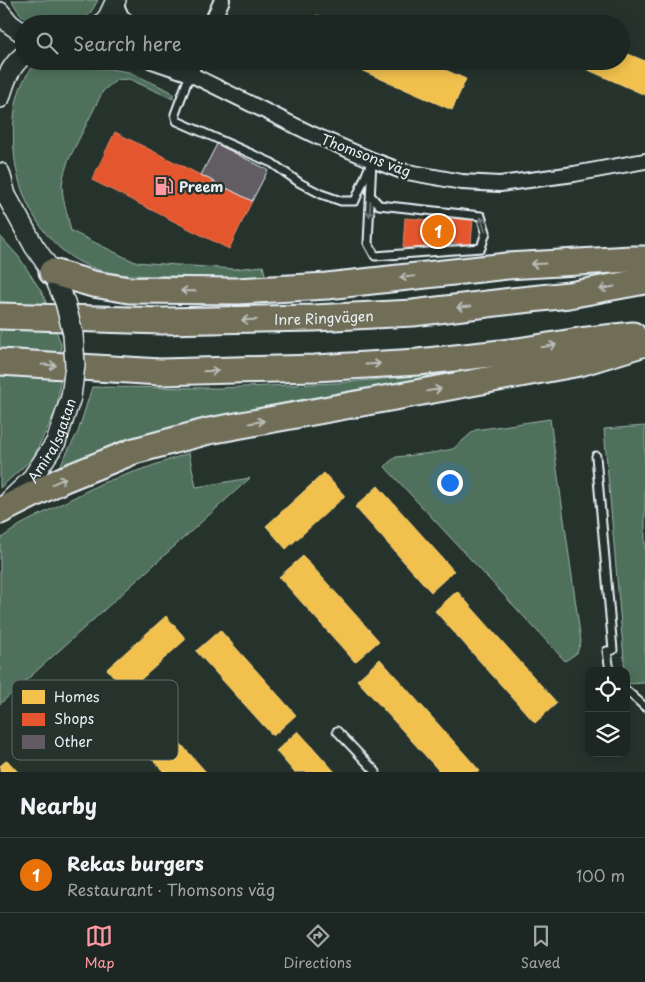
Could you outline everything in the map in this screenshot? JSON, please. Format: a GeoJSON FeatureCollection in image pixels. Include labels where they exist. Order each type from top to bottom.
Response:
{"type":"FeatureCollection","features":[{"type":"Feature","properties":{"kind":"highway"},"geometry":{"type":"LineString","coordinates":[[52,272],[93,284],[129,290],[236,292],[327,286],[507,266],[645,259]]}},
{"type":"Feature","properties":{"kind":"highway","name":"Inre Ringvägen"},"geometry":{"type":"LineString","coordinates":[[0,316],[162,321],[314,318],[413,313],[570,295],[645,281]]}},
{"type":"Feature","properties":{"kind":"highway"},"geometry":{"type":"LineString","coordinates":[[579,352],[645,333]]}},
{"type":"Feature","properties":{"kind":"highway"},"geometry":{"type":"LineString","coordinates":[[0,510],[62,480],[134,451],[209,431],[522,362],[645,343]]}},
{"type":"Feature","properties":{"kind":"highway"},"geometry":{"type":"LineString","coordinates":[[0,362],[160,372],[334,367],[418,362],[522,362]]}},
{"type":"Feature","properties":{"kind":"main road"},"geometry":{"type":"LineString","coordinates":[[109,15],[115,2]]}},
{"type":"Feature","properties":{"kind":"main road"},"geometry":{"type":"LineString","coordinates":[[0,12],[15,28]]}},
{"type":"Feature","properties":{"kind":"main road"},"geometry":{"type":"LineString","coordinates":[[0,98],[9,72],[15,63]]}},
{"type":"Feature","properties":{"kind":"main road","name":"Amiralsgatan"},"geometry":{"type":"LineString","coordinates":[[0,173],[6,195],[34,246],[52,272],[65,302],[72,334],[75,366],[71,397],[56,442],[30,482],[0,510]]}},
{"type":"Feature","properties":{"kind":"main road","name":"Amiralsgatan"},"geometry":{"type":"LineString","coordinates":[[0,214],[9,220],[34,246]]}},
{"type":"Feature","properties":{"kind":"street"},"geometry":{"type":"LineString","coordinates":[[215,15],[222,0]]}},
{"type":"Feature","properties":{"kind":"street"},"geometry":{"type":"LineString","coordinates":[[115,2],[121,15]]}},
{"type":"Feature","properties":{"kind":"street","name":"Thomsons väg"},"geometry":{"type":"LineString","coordinates":[[197,70],[312,134],[402,171],[462,182],[500,184],[604,170],[645,161]]}},
{"type":"Feature","properties":{"kind":"lane"},"geometry":{"type":"LineString","coordinates":[[191,70],[174,114],[176,122],[272,163],[300,183],[321,194],[341,201],[355,202],[372,160]]}},
{"type":"Feature","properties":{"kind":"lane"},"geometry":{"type":"LineString","coordinates":[[371,196],[379,205],[481,216],[486,232],[481,248],[375,256],[368,243],[372,160]]}},
{"type":"Feature","properties":{"kind":"lane"},"geometry":{"type":"LineString","coordinates":[[596,456],[613,650],[607,651],[609,667]]}},
{"type":"Feature","properties":{"kind":"lane"},"geometry":{"type":"LineString","coordinates":[[630,694],[645,707]]}},
{"type":"Feature","properties":{"kind":"lane"},"geometry":{"type":"LineString","coordinates":[[337,731],[376,772]]}},
{"type":"Feature","properties":{"kind":"green space"},"geometry":{"type":"Polygon","coordinates":[[[12,0],[98,0],[88,15],[22,15],[12,0]]]}},
{"type":"Feature","properties":{"kind":"green space"},"geometry":{"type":"Polygon","coordinates":[[[31,70],[116,70],[129,72],[173,94],[173,99],[129,79],[116,80],[103,91],[68,161],[64,174],[62,185],[63,197],[71,231],[135,262],[234,269],[263,266],[266,278],[118,274],[88,266],[72,258],[58,247],[35,218],[20,185],[16,167],[13,139],[14,116],[19,93],[31,70]]]}},
{"type":"Feature","properties":{"kind":"green space"},"geometry":{"type":"Polygon","coordinates":[[[0,236],[19,257],[43,294],[61,344],[61,374],[57,408],[33,458],[0,488],[0,236]]]}},
{"type":"Feature","properties":{"kind":"green space"},"geometry":{"type":"Polygon","coordinates":[[[570,361],[53,473],[62,462],[78,432],[92,387],[220,388],[337,383],[570,361]]]}},
{"type":"Feature","properties":{"kind":"green space"},"geometry":{"type":"Polygon","coordinates":[[[550,419],[581,641],[577,653],[565,661],[385,467],[396,457],[453,449],[475,430],[550,419]]]}},
{"type":"Feature","properties":{"kind":"green space"},"geometry":{"type":"Polygon","coordinates":[[[645,426],[645,683],[630,684],[630,667],[625,667],[604,429],[645,426]]]}},
{"type":"Feature","properties":{"kind":"green space"},"geometry":{"type":"Polygon","coordinates":[[[189,453],[196,487],[250,478],[27,680],[12,680],[12,693],[0,704],[0,539],[20,525],[102,483],[189,453]]]}},
{"type":"Feature","properties":{"kind":"building: Homes"},"geometry":{"type":"Polygon","coordinates":[[[630,55],[645,61],[645,95],[588,70],[630,70],[630,55]]]}},
{"type":"Feature","properties":{"kind":"building: Homes"},"geometry":{"type":"Polygon","coordinates":[[[361,70],[446,70],[466,79],[452,110],[361,70]]]}},
{"type":"Feature","properties":{"kind":"building: Homes"},"geometry":{"type":"Polygon","coordinates":[[[324,473],[345,496],[286,549],[266,526],[324,473]]]}},
{"type":"Feature","properties":{"kind":"building: Homes"},"geometry":{"type":"Polygon","coordinates":[[[378,486],[454,571],[431,592],[355,507],[378,486]]]}},
{"type":"Feature","properties":{"kind":"building: Homes"},"geometry":{"type":"Polygon","coordinates":[[[303,556],[379,641],[355,662],[279,577],[303,556]]]}},
{"type":"Feature","properties":{"kind":"building: Homes"},"geometry":{"type":"Polygon","coordinates":[[[457,591],[557,703],[535,723],[435,611],[457,591]]]}},
{"type":"Feature","properties":{"kind":"building: Homes"},"geometry":{"type":"Polygon","coordinates":[[[166,616],[186,639],[140,680],[117,680],[107,669],[166,616]]]}},
{"type":"Feature","properties":{"kind":"building: Homes"},"geometry":{"type":"Polygon","coordinates":[[[220,630],[296,715],[273,736],[196,651],[220,630]]]}},
{"type":"Feature","properties":{"kind":"building: Homes"},"geometry":{"type":"Polygon","coordinates":[[[380,659],[479,772],[440,772],[357,680],[380,659]]]}},
{"type":"Feature","properties":{"kind":"building: Homes"},"geometry":{"type":"Polygon","coordinates":[[[298,731],[335,772],[294,772],[276,751],[298,731]]]}},
{"type":"Feature","properties":{"kind":"building: Homes"},"geometry":{"type":"Polygon","coordinates":[[[178,740],[206,772],[164,772],[153,760],[178,760],[178,740]]]}},
{"type":"Feature","properties":{"kind":"building: Homes"},"geometry":{"type":"Polygon","coordinates":[[[7,760],[18,772],[0,772],[0,766],[7,760]]]}},
{"type":"Feature","properties":{"kind":"building: Shops","name":"Preem"},"geometry":{"type":"Polygon","coordinates":[[[115,132],[252,201],[229,249],[92,180],[115,132]]]}},
{"type":"Feature","properties":{"kind":"building: Shops"},"geometry":{"type":"Polygon","coordinates":[[[433,217],[473,219],[471,244],[432,242],[432,249],[403,247],[405,218],[433,220],[433,217]]]}},
{"type":"Feature","properties":{"kind":"building: Other"},"geometry":{"type":"Polygon","coordinates":[[[217,144],[268,170],[252,201],[201,175],[217,144]]]}},
{"type":"Feature","properties":{"kind":"place","name":"Preem"},"geometry":{"type":"Point","coordinates":[164,186]}},
{"type":"Feature","properties":{"kind":"place","name":"Rekas burgers"},"geometry":{"type":"Point","coordinates":[438,231]}}]}
